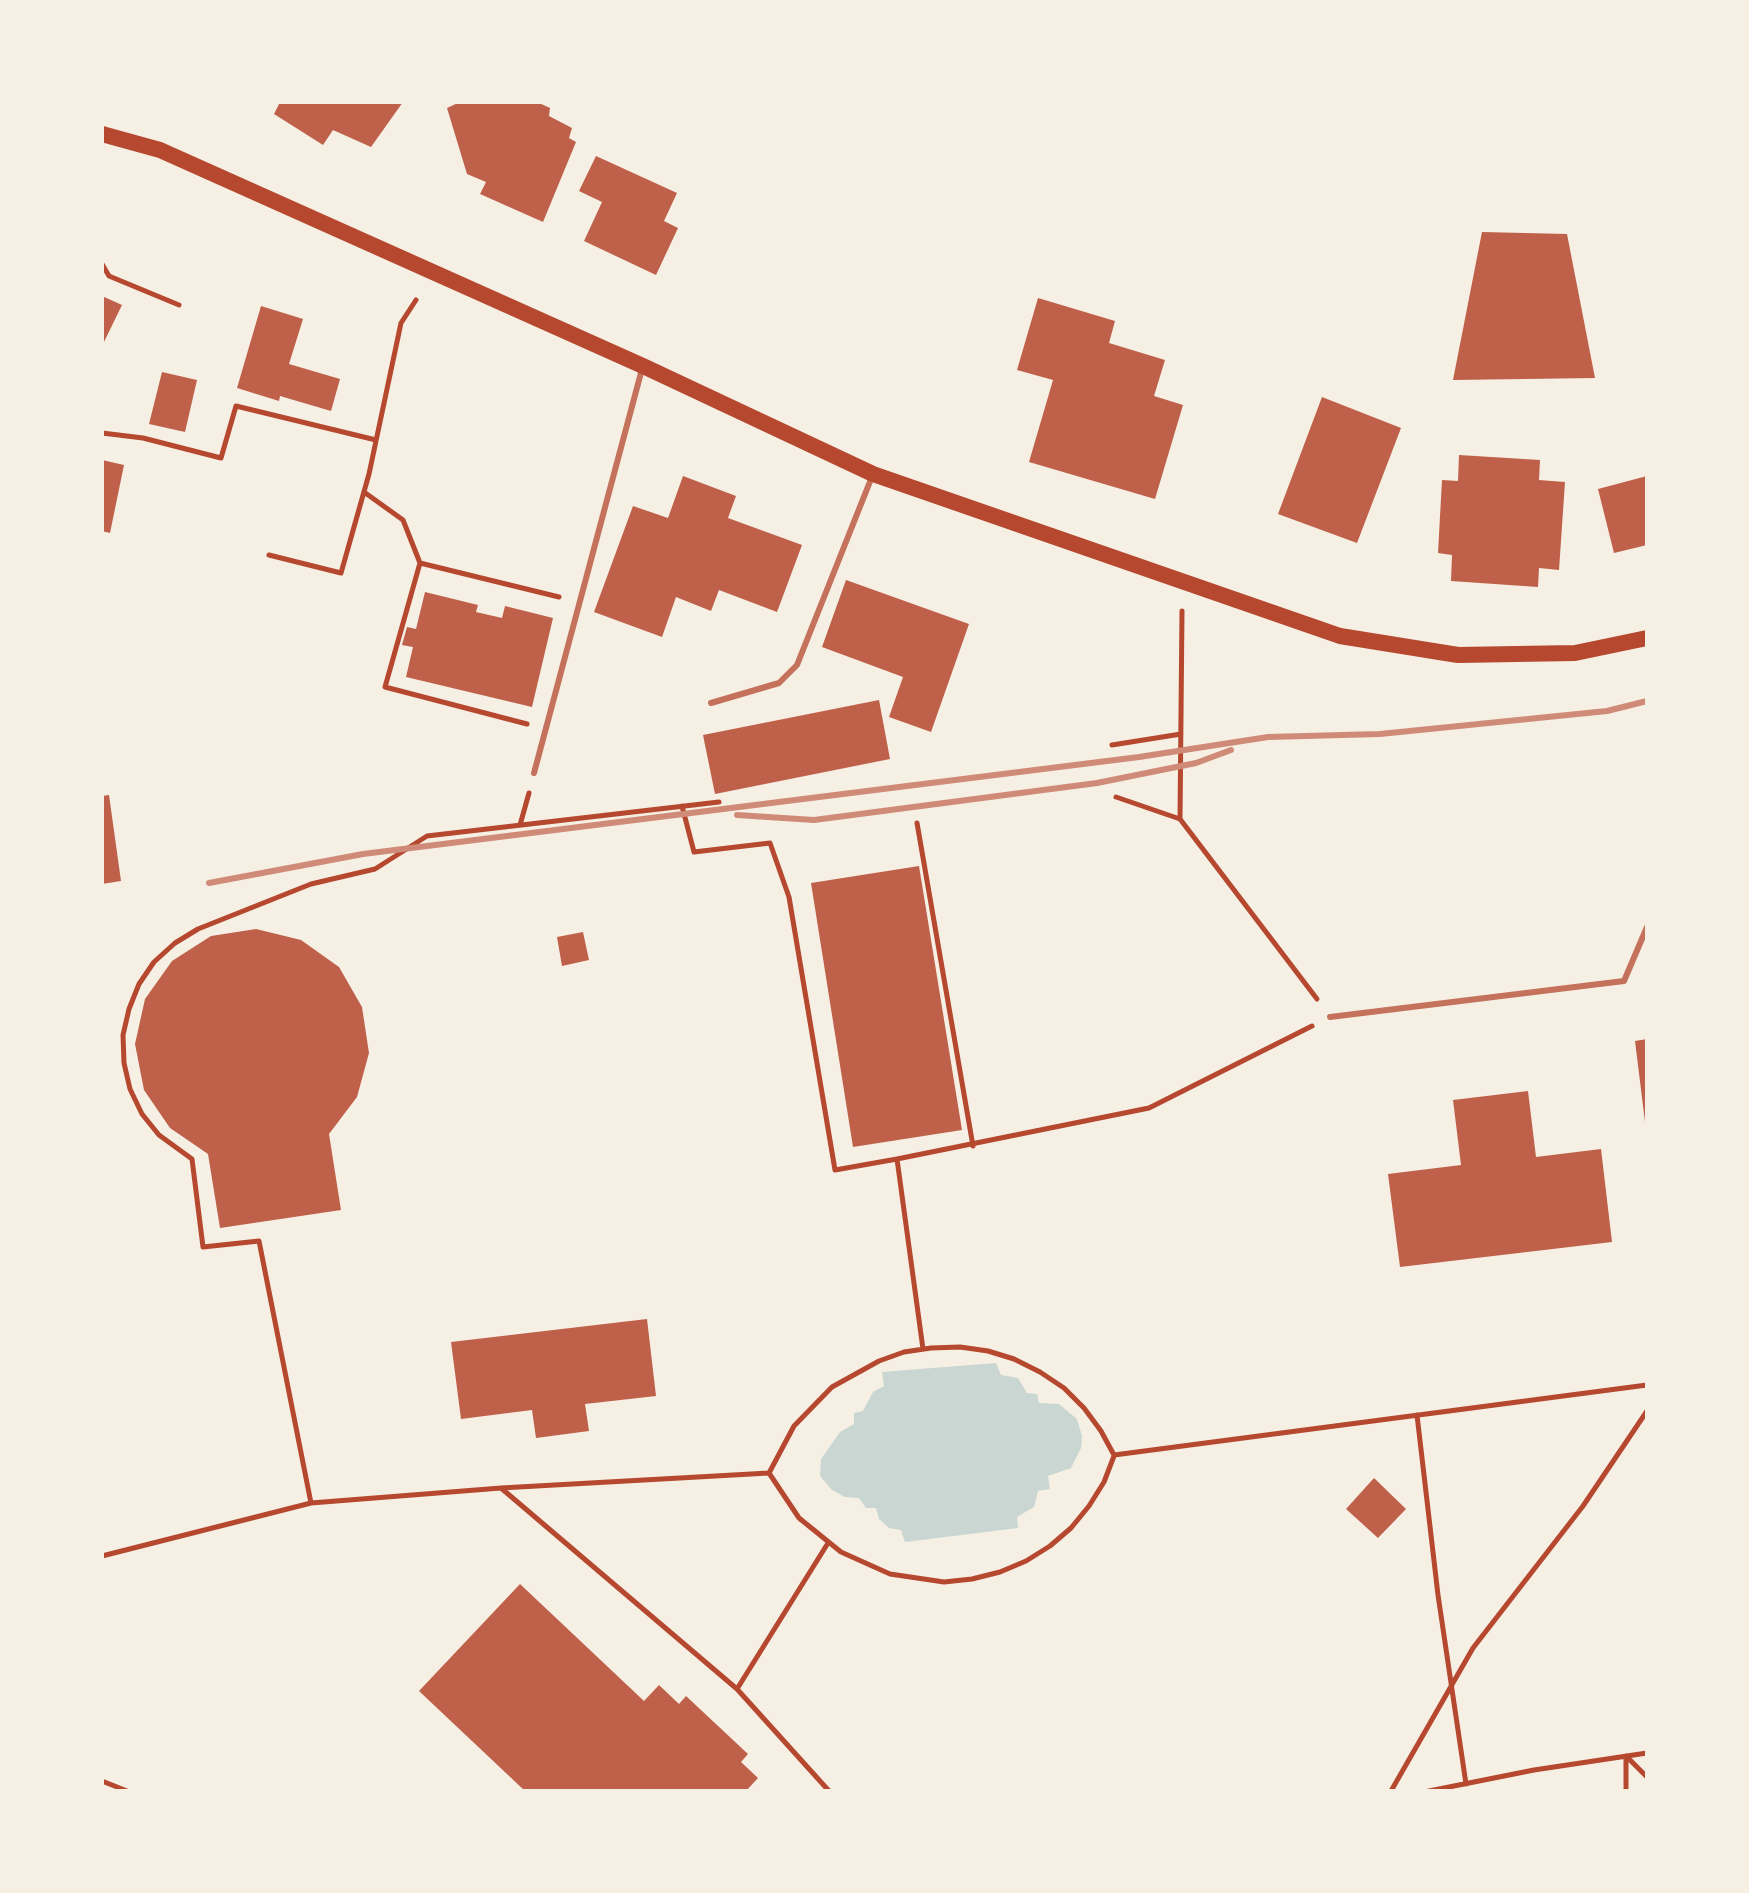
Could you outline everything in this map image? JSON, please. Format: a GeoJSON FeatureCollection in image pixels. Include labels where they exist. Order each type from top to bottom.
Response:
{"type":"FeatureCollection","features":[{"type":"Feature","properties":{"kind":"main road"},"geometry":{"type":"LineString","coordinates":[[102,134],[160,150],[643,366],[873,474],[1340,636],[1458,655],[1575,653],[1647,638]]}},
{"type":"Feature","properties":{"kind":"lane"},"geometry":{"type":"LineString","coordinates":[[534,773],[643,366]]}},
{"type":"Feature","properties":{"kind":"lane"},"geometry":{"type":"LineString","coordinates":[[711,703],[779,683],[797,665],[873,474]]}},
{"type":"Feature","properties":{"kind":"lane"},"geometry":{"type":"LineString","coordinates":[[1330,1017],[1624,981],[1647,927]]}},
{"type":"Feature","properties":{"kind":"path"},"geometry":{"type":"LineString","coordinates":[[102,264],[109,276],[179,305]]}},
{"type":"Feature","properties":{"kind":"path"},"geometry":{"type":"LineString","coordinates":[[269,555],[341,573],[364,492],[401,323],[416,300]]}},
{"type":"Feature","properties":{"kind":"path"},"geometry":{"type":"LineString","coordinates":[[102,433],[143,438],[221,458],[236,406],[376,440]]}},
{"type":"Feature","properties":{"kind":"path"},"geometry":{"type":"LineString","coordinates":[[364,492],[403,520],[420,563],[385,687],[546,729]]}},
{"type":"Feature","properties":{"kind":"path"},"geometry":{"type":"LineString","coordinates":[[420,563],[580,602]]}},
{"type":"Feature","properties":{"kind":"path"},"geometry":{"type":"LineString","coordinates":[[1180,819],[1183,581]]}},
{"type":"Feature","properties":{"kind":"path"},"geometry":{"type":"LineString","coordinates":[[1112,745],[1181,734]]}},
{"type":"Feature","properties":{"kind":"path"},"geometry":{"type":"LineString","coordinates":[[520,825],[534,773]]}},
{"type":"Feature","properties":{"kind":"path"},"geometry":{"type":"LineString","coordinates":[[682,806],[694,852],[770,843],[789,897],[835,1170],[973,1146],[1149,1108],[1330,1017],[1180,819],[1116,797]]}},
{"type":"Feature","properties":{"kind":"path"},"geometry":{"type":"LineString","coordinates":[[311,1503],[259,1241],[203,1247],[192,1159],[159,1135],[142,1114],[130,1089],[124,1063],[123,1035],[139,984],[154,962],[175,943],[198,929],[311,884],[375,869],[427,836],[719,802]]}},
{"type":"Feature","properties":{"kind":"path"},"geometry":{"type":"LineString","coordinates":[[917,823],[973,1146]]}},
{"type":"Feature","properties":{"kind":"path"},"geometry":{"type":"LineString","coordinates":[[897,1159],[923,1349]]}},
{"type":"Feature","properties":{"kind":"path"},"geometry":{"type":"LineString","coordinates":[[960,1347],[1014,1359],[1064,1388],[1084,1408],[1114,1455],[1104,1482],[1071,1528],[1026,1561],[1000,1572],[944,1582],[917,1579],[865,1565],[828,1543],[799,1518],[769,1473],[794,1426],[832,1387],[854,1372],[879,1361],[923,1349],[960,1347]]}},
{"type":"Feature","properties":{"kind":"path"},"geometry":{"type":"LineString","coordinates":[[1114,1455],[1647,1385]]}},
{"type":"Feature","properties":{"kind":"path"},"geometry":{"type":"LineString","coordinates":[[1391,1791],[1473,1648],[1583,1506],[1647,1411]]}},
{"type":"Feature","properties":{"kind":"path"},"geometry":{"type":"LineString","coordinates":[[1417,1415],[1466,1784]]}},
{"type":"Feature","properties":{"kind":"path"},"geometry":{"type":"LineString","coordinates":[[102,1556],[311,1503],[501,1488],[769,1473]]}},
{"type":"Feature","properties":{"kind":"path"},"geometry":{"type":"LineString","coordinates":[[501,1488],[737,1689],[829,1791]]}},
{"type":"Feature","properties":{"kind":"path"},"geometry":{"type":"LineString","coordinates":[[737,1689],[828,1543]]}},
{"type":"Feature","properties":{"kind":"path"},"geometry":{"type":"LineString","coordinates":[[1429,1791],[1647,1753]]}},
{"type":"Feature","properties":{"kind":"path"},"geometry":{"type":"LineString","coordinates":[[1626,1756],[1647,1777]]}},
{"type":"Feature","properties":{"kind":"path"},"geometry":{"type":"LineString","coordinates":[[1626,1756],[1626,1791]]}},
{"type":"Feature","properties":{"kind":"path"},"geometry":{"type":"LineString","coordinates":[[102,1781],[127,1791]]}},
{"type":"Feature","properties":{"kind":"shaded area"},"geometry":{"type":"Polygon","coordinates":[[[996,1363],[1001,1375],[1018,1378],[1027,1393],[1037,1394],[1039,1403],[1059,1404],[1077,1419],[1082,1436],[1081,1448],[1071,1468],[1048,1476],[1050,1489],[1038,1491],[1034,1507],[1017,1517],[1018,1528],[905,1542],[901,1530],[889,1528],[879,1519],[876,1508],[866,1508],[859,1498],[845,1497],[832,1490],[820,1476],[821,1459],[840,1432],[854,1424],[854,1413],[863,1411],[873,1392],[884,1386],[882,1372],[996,1363]]]}},
{"type":"Feature","properties":{"kind":"building"},"geometry":{"type":"Polygon","coordinates":[[[280,102],[403,102],[371,147],[333,130],[323,145],[274,114],[280,102]]]}},
{"type":"Feature","properties":{"kind":"building"},"geometry":{"type":"Polygon","coordinates":[[[460,102],[537,102],[550,108],[549,116],[572,128],[569,138],[576,142],[543,222],[480,194],[486,182],[467,174],[447,108],[460,102]]]}},
{"type":"Feature","properties":{"kind":"building"},"geometry":{"type":"Polygon","coordinates":[[[596,156],[677,193],[664,221],[678,228],[656,275],[584,241],[602,202],[579,191],[596,156]]]}},
{"type":"Feature","properties":{"kind":"building"},"geometry":{"type":"Polygon","coordinates":[[[1482,232],[1567,234],[1595,378],[1453,380],[1482,232]]]}},
{"type":"Feature","properties":{"kind":"building"},"geometry":{"type":"Polygon","coordinates":[[[102,296],[122,305],[102,346],[102,296]]]}},
{"type":"Feature","properties":{"kind":"building"},"geometry":{"type":"Polygon","coordinates":[[[1038,298],[1115,321],[1109,343],[1165,360],[1154,396],[1183,405],[1155,499],[1029,462],[1053,380],[1017,370],[1038,298]]]}},
{"type":"Feature","properties":{"kind":"building"},"geometry":{"type":"Polygon","coordinates":[[[261,306],[303,319],[289,364],[340,379],[331,411],[280,396],[279,401],[237,388],[261,306]]]}},
{"type":"Feature","properties":{"kind":"building"},"geometry":{"type":"Polygon","coordinates":[[[162,372],[197,380],[185,432],[149,424],[162,372]]]}},
{"type":"Feature","properties":{"kind":"building"},"geometry":{"type":"Polygon","coordinates":[[[1322,397],[1401,428],[1357,543],[1278,514],[1322,397]]]}},
{"type":"Feature","properties":{"kind":"building"},"geometry":{"type":"Polygon","coordinates":[[[1459,455],[1540,460],[1539,480],[1565,482],[1559,570],[1539,568],[1538,587],[1451,581],[1452,555],[1438,553],[1442,480],[1458,481],[1459,455]]]}},
{"type":"Feature","properties":{"kind":"building"},"geometry":{"type":"Polygon","coordinates":[[[102,460],[124,465],[110,533],[102,531],[102,460]]]}},
{"type":"Feature","properties":{"kind":"building"},"geometry":{"type":"Polygon","coordinates":[[[683,476],[736,496],[728,518],[802,545],[777,612],[719,590],[711,611],[676,597],[662,637],[594,612],[633,506],[668,518],[683,476]]]}},
{"type":"Feature","properties":{"kind":"building"},"geometry":{"type":"Polygon","coordinates":[[[1647,476],[1647,545],[1614,553],[1598,489],[1647,476]]]}},
{"type":"Feature","properties":{"kind":"building"},"geometry":{"type":"Polygon","coordinates":[[[846,580],[969,624],[931,732],[889,717],[903,677],[822,647],[846,580]]]}},
{"type":"Feature","properties":{"kind":"building"},"geometry":{"type":"Polygon","coordinates":[[[425,592],[478,605],[476,612],[502,618],[505,606],[553,618],[532,707],[406,677],[413,647],[402,645],[407,627],[416,629],[425,592]]]}},
{"type":"Feature","properties":{"kind":"building"},"geometry":{"type":"Polygon","coordinates":[[[879,700],[890,759],[715,794],[703,735],[879,700]]]}},
{"type":"Feature","properties":{"kind":"building"},"geometry":{"type":"Polygon","coordinates":[[[109,795],[121,881],[102,884],[102,796],[109,795]]]}},
{"type":"Feature","properties":{"kind":"building"},"geometry":{"type":"Polygon","coordinates":[[[919,866],[962,1130],[853,1147],[811,883],[919,866]]]}},
{"type":"Feature","properties":{"kind":"building"},"geometry":{"type":"Polygon","coordinates":[[[256,929],[301,940],[339,967],[362,1007],[369,1053],[357,1097],[329,1134],[341,1210],[220,1228],[208,1154],[170,1128],[144,1090],[135,1044],[145,999],[172,961],[211,936],[256,929]]]}},
{"type":"Feature","properties":{"kind":"building"},"geometry":{"type":"Polygon","coordinates":[[[583,932],[589,960],[562,966],[557,937],[583,932]]]}},
{"type":"Feature","properties":{"kind":"building"},"geometry":{"type":"Polygon","coordinates":[[[1647,1039],[1647,1122],[1645,1122],[1635,1041],[1647,1039]]]}},
{"type":"Feature","properties":{"kind":"building"},"geometry":{"type":"Polygon","coordinates":[[[1528,1091],[1536,1157],[1601,1149],[1612,1242],[1400,1267],[1388,1174],[1461,1165],[1453,1100],[1528,1091]]]}},
{"type":"Feature","properties":{"kind":"building"},"geometry":{"type":"Polygon","coordinates":[[[647,1319],[656,1396],[585,1404],[589,1431],[536,1438],[532,1410],[461,1419],[451,1342],[647,1319]]]}},
{"type":"Feature","properties":{"kind":"building"},"geometry":{"type":"Polygon","coordinates":[[[1374,1478],[1406,1509],[1378,1538],[1346,1509],[1374,1478]]]}},
{"type":"Feature","properties":{"kind":"building"},"geometry":{"type":"Polygon","coordinates":[[[520,1584],[644,1701],[659,1685],[679,1704],[686,1696],[748,1754],[741,1762],[758,1778],[746,1791],[525,1791],[419,1691],[520,1584]]]}},
{"type":"Feature","properties":{"kind":"railway"},"geometry":{"type":"LineString","coordinates":[[209,883],[363,854],[1139,757],[1268,737],[1380,734],[1607,711],[1647,701]]}},
{"type":"Feature","properties":{"kind":"railway"},"geometry":{"type":"LineString","coordinates":[[737,815],[814,820],[1097,783],[1196,763],[1231,750]]}}]}
